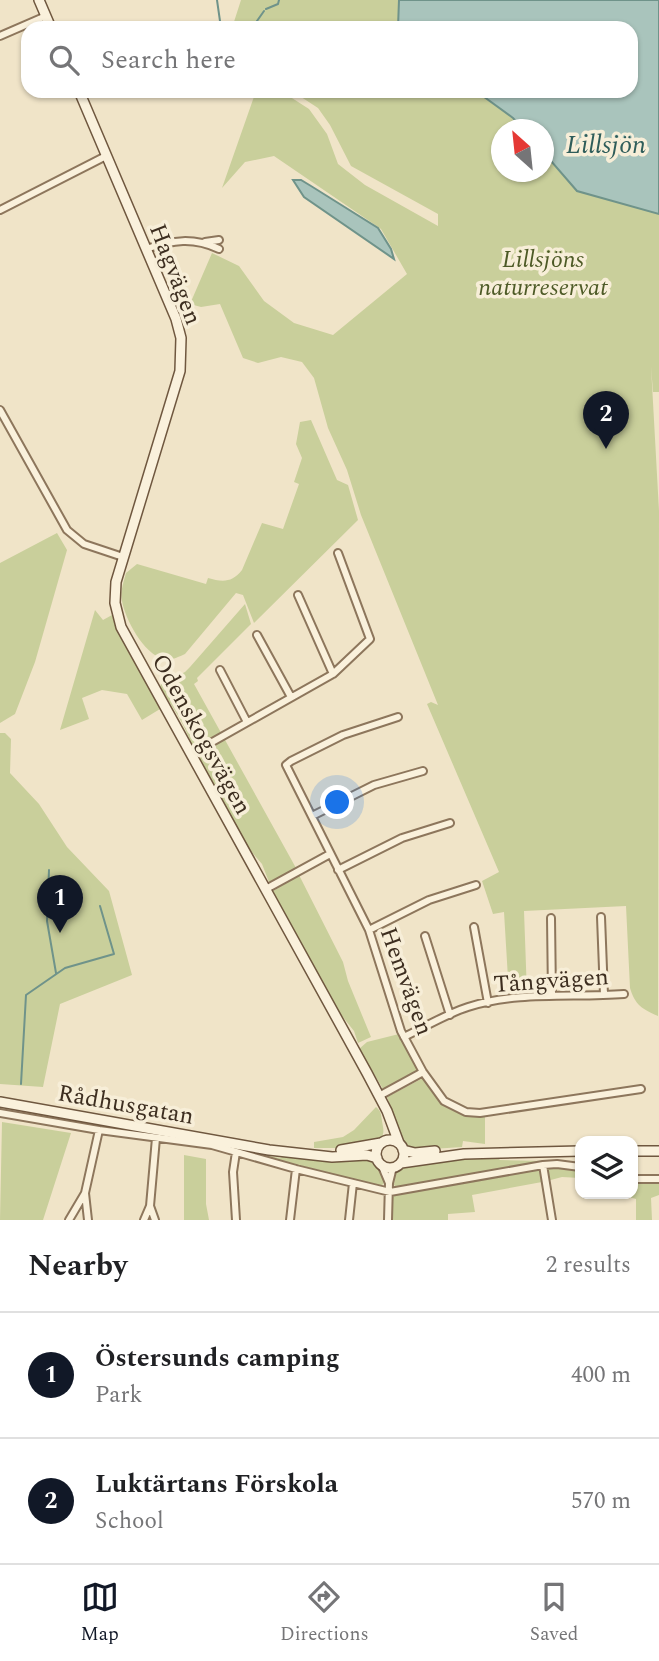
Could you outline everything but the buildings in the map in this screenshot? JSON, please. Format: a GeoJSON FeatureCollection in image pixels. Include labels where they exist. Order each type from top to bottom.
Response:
{"type":"FeatureCollection","features":[{"type":"Feature","properties":{"kind":"street"},"geometry":{"type":"LineString","coordinates":[[39,0],[49,21]]}},
{"type":"Feature","properties":{"kind":"street"},"geometry":{"type":"LineString","coordinates":[[35,21],[47,16]]}},
{"type":"Feature","properties":{"kind":"street"},"geometry":{"type":"LineString","coordinates":[[0,36],[21,27]]}},
{"type":"Feature","properties":{"kind":"street","name":"Hagvägen"},"geometry":{"type":"LineString","coordinates":[[82,98],[176,319],[183,352],[180,371],[122,557]]}},
{"type":"Feature","properties":{"kind":"street"},"geometry":{"type":"LineString","coordinates":[[0,210],[107,156]]}},
{"type":"Feature","properties":{"kind":"street"},"geometry":{"type":"LineString","coordinates":[[146,249],[169,241],[219,240]]}},
{"type":"Feature","properties":{"kind":"street"},"geometry":{"type":"LineString","coordinates":[[204,242],[219,249]]}},
{"type":"Feature","properties":{"kind":"street"},"geometry":{"type":"LineString","coordinates":[[0,410],[67,530],[84,544],[122,557]]}},
{"type":"Feature","properties":{"kind":"street"},"geometry":{"type":"LineString","coordinates":[[191,754],[332,674],[370,639],[338,553]]}},
{"type":"Feature","properties":{"kind":"street","name":"Odenskogsvägen"},"geometry":{"type":"LineString","coordinates":[[122,557],[115,590],[115,603],[121,626],[380,1098],[401,1146]]}},
{"type":"Feature","properties":{"kind":"street"},"geometry":{"type":"LineString","coordinates":[[298,595],[332,674]]}},
{"type":"Feature","properties":{"kind":"street"},"geometry":{"type":"LineString","coordinates":[[257,635],[291,697]]}},
{"type":"Feature","properties":{"kind":"street"},"geometry":{"type":"LineString","coordinates":[[220,670],[247,722]]}},
{"type":"Feature","properties":{"kind":"street","name":"Hemvägen"},"geometry":{"type":"LineString","coordinates":[[398,718],[343,735],[286,765],[369,930],[404,1037],[424,1072],[444,1101],[466,1112],[480,1113],[641,1089]]}},
{"type":"Feature","properties":{"kind":"street"},"geometry":{"type":"LineString","coordinates":[[312,816],[374,785],[424,771]]}},
{"type":"Feature","properties":{"kind":"street"},"geometry":{"type":"LineString","coordinates":[[338,870],[402,838],[450,823]]}},
{"type":"Feature","properties":{"kind":"street"},"geometry":{"type":"LineString","coordinates":[[266,889],[330,855]]}},
{"type":"Feature","properties":{"kind":"street"},"geometry":{"type":"LineString","coordinates":[[369,930],[429,900],[476,886]]}},
{"type":"Feature","properties":{"kind":"street"},"geometry":{"type":"LineString","coordinates":[[601,917],[604,995]]}},
{"type":"Feature","properties":{"kind":"street"},"geometry":{"type":"LineString","coordinates":[[551,918],[552,996]]}},
{"type":"Feature","properties":{"kind":"street"},"geometry":{"type":"LineString","coordinates":[[474,927],[488,1003]]}},
{"type":"Feature","properties":{"kind":"street"},"geometry":{"type":"LineString","coordinates":[[425,936],[450,1014]]}},
{"type":"Feature","properties":{"kind":"street","name":"Tångvägen"},"geometry":{"type":"LineString","coordinates":[[404,1037],[450,1014],[488,1003],[518,998],[624,994]]}},
{"type":"Feature","properties":{"kind":"street"},"geometry":{"type":"LineString","coordinates":[[380,1098],[424,1072]]}},
{"type":"Feature","properties":{"kind":"street","name":"Odenskogsvägen"},"geometry":{"type":"LineString","coordinates":[[380,1098],[386,1127],[382,1142]]}},
{"type":"Feature","properties":{"kind":"street","name":"Rådhusgatan"},"geometry":{"type":"LineString","coordinates":[[0,1102],[298,1154],[332,1157],[367,1154],[379,1161]]}},
{"type":"Feature","properties":{"kind":"street"},"geometry":{"type":"LineString","coordinates":[[0,1113],[99,1130],[185,1140],[390,1192],[543,1165],[575,1166]]}},
{"type":"Feature","properties":{"kind":"street"},"geometry":{"type":"LineString","coordinates":[[69,1220],[85,1193],[99,1130]]}},
{"type":"Feature","properties":{"kind":"street"},"geometry":{"type":"LineString","coordinates":[[144,1220],[150,1206],[156,1138]]}},
{"type":"Feature","properties":{"kind":"street"},"geometry":{"type":"LineString","coordinates":[[388,1220],[389,1183],[377,1150],[382,1142],[391,1140],[415,1153],[464,1149],[524,1152]]}},
{"type":"Feature","properties":{"kind":"street","name":"Rådhusgatan"},"geometry":{"type":"LineString","coordinates":[[245,1145],[319,1151],[344,1150],[382,1142]]}},
{"type":"Feature","properties":{"kind":"street"},"geometry":{"type":"LineString","coordinates":[[389,1183],[401,1146]]}},
{"type":"Feature","properties":{"kind":"street"},"geometry":{"type":"LineString","coordinates":[[638,1151],[659,1150]]}},
{"type":"Feature","properties":{"kind":"street"},"geometry":{"type":"LineString","coordinates":[[379,1161],[397,1165],[439,1156],[575,1151]]}},
{"type":"Feature","properties":{"kind":"street"},"geometry":{"type":"LineString","coordinates":[[236,1152],[233,1171],[236,1220]]}},
{"type":"Feature","properties":{"kind":"street"},"geometry":{"type":"LineString","coordinates":[[543,1165],[552,1220]]}},
{"type":"Feature","properties":{"kind":"street"},"geometry":{"type":"LineString","coordinates":[[290,1220],[296,1169]]}},
{"type":"Feature","properties":{"kind":"street"},"geometry":{"type":"LineString","coordinates":[[638,1180],[659,1179]]}},
{"type":"Feature","properties":{"kind":"street"},"geometry":{"type":"LineString","coordinates":[[349,1220],[353,1183]]}},
{"type":"Feature","properties":{"kind":"street"},"geometry":{"type":"LineString","coordinates":[[85,1193],[88,1220]]}},
{"type":"Feature","properties":{"kind":"street"},"geometry":{"type":"LineString","coordinates":[[150,1206],[155,1220]]}},
{"type":"Feature","properties":{"kind":"green space","name":"Lillsjöns naturreservat"},"geometry":{"type":"Polygon","coordinates":[[[241,0],[659,0],[659,392],[653,392],[651,366],[659,511],[658,1016],[640,1006],[630,988],[626,906],[524,911],[527,994],[509,995],[504,912],[493,914],[482,881],[499,872],[427,704],[431,702],[438,705],[361,515],[347,470],[328,428],[314,378],[302,362],[281,357],[258,363],[243,358],[220,304],[201,307],[190,304],[212,253],[239,266],[264,301],[294,323],[333,335],[407,274],[381,229],[274,156],[245,162],[222,188],[254,98],[292,98],[309,109],[327,134],[338,164],[365,185],[438,226],[438,214],[351,166],[318,108],[303,98],[638,98],[638,21],[234,21],[241,0]]]}},
{"type":"Feature","properties":{"kind":"green space"},"geometry":{"type":"Polygon","coordinates":[[[311,420],[337,480],[348,485],[358,520],[254,623],[243,595],[236,593],[185,654],[169,659],[156,656],[136,635],[124,608],[121,594],[126,573],[137,564],[206,584],[208,578],[227,580],[238,574],[262,523],[283,529],[299,484],[294,482],[302,458],[296,444],[300,422],[311,420]]]}},
{"type":"Feature","properties":{"kind":"green space"},"geometry":{"type":"Polygon","coordinates":[[[57,533],[67,550],[35,662],[15,714],[0,723],[0,563],[57,533]]]}},
{"type":"Feature","properties":{"kind":"green space"},"geometry":{"type":"Polygon","coordinates":[[[245,604],[251,624],[194,684],[296,868],[269,882],[262,864],[250,850],[160,688],[161,684],[185,672],[245,604]]]}},
{"type":"Feature","properties":{"kind":"green space"},"geometry":{"type":"Polygon","coordinates":[[[95,610],[103,620],[112,615],[116,629],[160,709],[142,720],[127,694],[102,690],[82,698],[89,719],[60,730],[95,610]]]}},
{"type":"Feature","properties":{"kind":"green space"},"geometry":{"type":"Polygon","coordinates":[[[0,733],[5,733],[11,739],[10,773],[39,804],[67,847],[109,891],[132,975],[60,1004],[43,1087],[0,1084],[0,733]]]}},
{"type":"Feature","properties":{"kind":"green space"},"geometry":{"type":"Polygon","coordinates":[[[299,875],[343,962],[371,1037],[358,1043],[354,1031],[338,1011],[273,891],[299,875]]]}},
{"type":"Feature","properties":{"kind":"green space"},"geometry":{"type":"Polygon","coordinates":[[[399,1034],[419,1070],[383,1089],[359,1049],[367,1042],[399,1034]]]}},
{"type":"Feature","properties":{"kind":"green space"},"geometry":{"type":"Polygon","coordinates":[[[423,1078],[435,1096],[447,1107],[463,1113],[485,1114],[485,1144],[463,1141],[462,1147],[417,1150],[406,1146],[387,1097],[423,1078]]]}},
{"type":"Feature","properties":{"kind":"green space"},"geometry":{"type":"Polygon","coordinates":[[[376,1107],[383,1130],[381,1138],[376,1142],[349,1147],[314,1148],[314,1142],[343,1137],[354,1130],[376,1107]]]}},
{"type":"Feature","properties":{"kind":"green space"},"geometry":{"type":"Polygon","coordinates":[[[2,1122],[71,1133],[43,1220],[0,1220],[2,1122]]]}},
{"type":"Feature","properties":{"kind":"green space"},"geometry":{"type":"Polygon","coordinates":[[[248,1152],[280,1158],[287,1155],[372,1159],[384,1183],[381,1186],[248,1152]]]}},
{"type":"Feature","properties":{"kind":"green space"},"geometry":{"type":"Polygon","coordinates":[[[184,1155],[206,1159],[206,1204],[209,1220],[184,1220],[184,1155]]]}},
{"type":"Feature","properties":{"kind":"green space"},"geometry":{"type":"Polygon","coordinates":[[[460,1156],[547,1161],[398,1188],[394,1185],[395,1172],[409,1164],[460,1156]]]}},
{"type":"Feature","properties":{"kind":"green space"},"geometry":{"type":"Polygon","coordinates":[[[557,1164],[575,1166],[575,1178],[562,1177],[547,1181],[546,1167],[557,1164]]]}},
{"type":"Feature","properties":{"kind":"green space"},"geometry":{"type":"Polygon","coordinates":[[[539,1169],[542,1182],[472,1195],[475,1212],[448,1214],[448,1220],[390,1220],[391,1195],[539,1169]]]}},
{"type":"Feature","properties":{"kind":"green space"},"geometry":{"type":"Polygon","coordinates":[[[638,1179],[659,1179],[659,1195],[651,1198],[652,1220],[636,1220],[638,1179]]]}},
{"type":"Feature","properties":{"kind":"water","name":"Lillsjön"},"geometry":{"type":"Polygon","coordinates":[[[399,0],[659,0],[659,214],[577,191],[554,165],[554,119],[514,119],[486,98],[638,98],[638,21],[398,21],[399,0]]]}},
{"type":"Feature","properties":{"kind":"water"},"geometry":{"type":"Polygon","coordinates":[[[293,180],[301,180],[378,228],[394,259],[304,197],[293,180]]]}},
{"type":"Feature","properties":{"kind":"waterway"},"geometry":{"type":"LineString","coordinates":[[217,0],[220,21]]}},
{"type":"Feature","properties":{"kind":"waterway"},"geometry":{"type":"LineString","coordinates":[[266,9],[278,4],[279,0]]}},
{"type":"Feature","properties":{"kind":"waterway"},"geometry":{"type":"LineString","coordinates":[[257,21],[264,11]]}},
{"type":"Feature","properties":{"kind":"waterway"},"geometry":{"type":"LineString","coordinates":[[49,870],[47,921],[56,973]]}},
{"type":"Feature","properties":{"kind":"waterway"},"geometry":{"type":"LineString","coordinates":[[21,1084],[26,995],[65,968],[114,954],[100,906]]}},
{"type":"Feature","properties":{"kind":"place","name":"Luktärtans Förskola"},"geometry":{"type":"Point","coordinates":[606,449]}},
{"type":"Feature","properties":{"kind":"place","name":"Östersunds camping"},"geometry":{"type":"Point","coordinates":[60,933]}}]}
